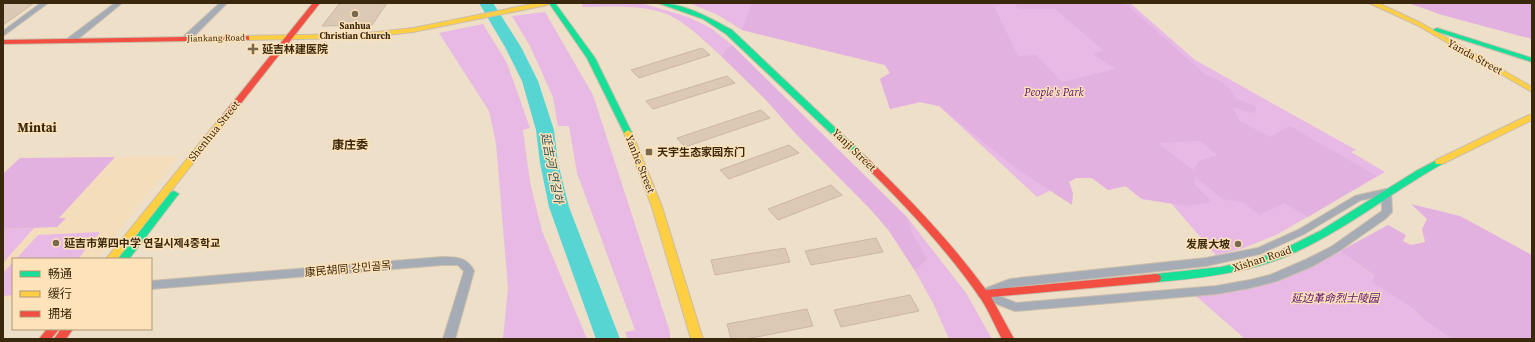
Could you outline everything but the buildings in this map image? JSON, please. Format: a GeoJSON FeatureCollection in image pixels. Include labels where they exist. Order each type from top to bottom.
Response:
{"type":"FeatureCollection","features":[{"type":"Feature","properties":{"kind":"main road","name":"Shenhua Street"},"geometry":{"type":"LineString","coordinates":[[124,258],[294,37],[317,3]]}},
{"type":"Feature","properties":{"kind":"main road","name":"Shenhua Street"},"geometry":{"type":"LineString","coordinates":[[112,258],[294,37],[325,3]]}},
{"type":"Feature","properties":{"kind":"main road","name":"Jiankang Road"},"geometry":{"type":"LineString","coordinates":[[3,42],[360,36],[392,33],[435,26],[547,3]]}},
{"type":"Feature","properties":{"kind":"main road","name":"Yanhe Street"},"geometry":{"type":"LineString","coordinates":[[552,3],[591,58],[632,141],[658,207],[697,339]]}},
{"type":"Feature","properties":{"kind":"main road","name":"Yanji Street"},"geometry":{"type":"LineString","coordinates":[[662,3],[705,18],[718,24],[734,36],[780,78],[903,197],[937,234],[983,294],[1008,339]]}},
{"type":"Feature","properties":{"kind":"main road","name":"Yanda Street"},"geometry":{"type":"LineString","coordinates":[[1372,3],[1419,24],[1532,90]]}},
{"type":"Feature","properties":{"kind":"main road","name":"Yanda Street"},"geometry":{"type":"LineString","coordinates":[[1419,24],[1532,60]]}},
{"type":"Feature","properties":{"kind":"main road"},"geometry":{"type":"LineString","coordinates":[[1386,192],[1417,174],[1532,117]]}},
{"type":"Feature","properties":{"kind":"main road"},"geometry":{"type":"LineString","coordinates":[[45,339],[52,330]]}},
{"type":"Feature","properties":{"kind":"main road"},"geometry":{"type":"LineString","coordinates":[[60,339],[66,330]]}},
{"type":"Feature","properties":{"kind":"street"},"geometry":{"type":"LineString","coordinates":[[3,34],[45,3]]}},
{"type":"Feature","properties":{"kind":"street"},"geometry":{"type":"LineString","coordinates":[[70,41],[119,3]]}},
{"type":"Feature","properties":{"kind":"street"},"geometry":{"type":"LineString","coordinates":[[187,38],[224,3]]}},
{"type":"Feature","properties":{"kind":"street"},"geometry":{"type":"LineString","coordinates":[[1386,192],[1387,212],[1335,250],[1282,275],[1250,284],[1216,290],[1015,306],[983,294],[1010,283],[1206,262],[1260,251],[1294,236],[1358,198],[1386,192]]}},
{"type":"Feature","properties":{"kind":"street","name":"康民胡同 강민골목"},"geometry":{"type":"LineString","coordinates":[[152,285],[442,261],[462,262],[468,267],[469,271],[450,339]]}},
{"type":"Feature","properties":{"kind":"shaded area","name":"延吉市第四中学 연길시제4중학교"},"geometry":{"type":"Polygon","coordinates":[[[179,156],[97,258],[12,258],[12,300],[3,300],[3,174],[20,158],[179,156]]]}},
{"type":"Feature","properties":{"kind":"green space"},"geometry":{"type":"Polygon","coordinates":[[[583,3],[637,3],[648,5],[688,17],[711,28],[732,45],[726,49],[721,56],[690,28],[663,13],[636,7],[582,7],[583,3]]]}},
{"type":"Feature","properties":{"kind":"green space","name":"People's Park"},"geometry":{"type":"Polygon","coordinates":[[[689,3],[1130,3],[1195,60],[1356,150],[1351,152],[1385,172],[1276,235],[1241,249],[1216,255],[1170,202],[1142,199],[1125,186],[1108,190],[1092,178],[1076,178],[1037,197],[939,106],[920,102],[890,109],[880,79],[890,73],[885,65],[742,30],[718,15],[689,3]]]}},
{"type":"Feature","properties":{"kind":"green space","name":"People's Park"},"geometry":{"type":"Polygon","coordinates":[[[753,3],[1011,3],[994,6],[1018,56],[1036,55],[1062,82],[1115,69],[1093,54],[1103,50],[1055,9],[1019,9],[1013,3],[1120,3],[1128,6],[1206,75],[1224,84],[1236,99],[1256,106],[1255,113],[1233,108],[1240,121],[1270,137],[1290,126],[1377,176],[1308,217],[1284,203],[1259,215],[1243,202],[1222,199],[1196,177],[1194,184],[1212,202],[1186,206],[1142,199],[1126,186],[1108,190],[1092,178],[1076,178],[1069,182],[1073,193],[1072,205],[1017,169],[939,106],[920,102],[890,109],[880,79],[890,73],[885,65],[742,30],[753,3]],[[1200,141],[1158,143],[1193,170],[1199,161],[1217,155],[1200,141]]]}},
{"type":"Feature","properties":{"kind":"green space"},"geometry":{"type":"Polygon","coordinates":[[[1408,3],[1532,3],[1532,39],[1442,15],[1408,3]]]}},
{"type":"Feature","properties":{"kind":"green space"},"geometry":{"type":"Polygon","coordinates":[[[545,12],[593,95],[670,332],[670,339],[628,339],[625,332],[635,330],[577,173],[569,126],[558,126],[553,97],[530,46],[512,16],[545,12]]]}},
{"type":"Feature","properties":{"kind":"green space"},"geometry":{"type":"Polygon","coordinates":[[[483,24],[507,63],[530,128],[523,130],[530,182],[542,231],[587,339],[503,339],[508,288],[496,143],[489,111],[439,33],[483,24]]]}},
{"type":"Feature","properties":{"kind":"green space"},"geometry":{"type":"Polygon","coordinates":[[[732,45],[907,217],[913,234],[928,259],[915,271],[889,231],[871,210],[795,133],[765,99],[721,56],[726,49],[732,45]]]}},
{"type":"Feature","properties":{"kind":"green space"},"geometry":{"type":"Polygon","coordinates":[[[115,157],[59,218],[66,218],[57,227],[3,229],[3,174],[20,158],[115,157]]]}},
{"type":"Feature","properties":{"kind":"green space"},"geometry":{"type":"Polygon","coordinates":[[[1411,204],[1460,216],[1532,255],[1532,339],[1452,339],[1424,320],[1412,308],[1372,282],[1375,276],[1340,251],[1388,225],[1406,235],[1403,241],[1411,245],[1425,242],[1422,229],[1427,219],[1411,204]]]}},
{"type":"Feature","properties":{"kind":"green space"},"geometry":{"type":"Polygon","coordinates":[[[907,217],[966,293],[992,339],[949,339],[933,303],[915,271],[928,259],[913,234],[907,217]]]}},
{"type":"Feature","properties":{"kind":"green space"},"geometry":{"type":"Polygon","coordinates":[[[34,228],[3,263],[3,229],[34,228]]]}},
{"type":"Feature","properties":{"kind":"green space"},"geometry":{"type":"Polygon","coordinates":[[[100,232],[79,258],[17,258],[38,235],[100,232]]]}},
{"type":"Feature","properties":{"kind":"green space","name":"延边革命烈士陵园"},"geometry":{"type":"Polygon","coordinates":[[[1340,251],[1376,277],[1373,282],[1412,308],[1424,320],[1452,339],[1245,339],[1196,296],[1255,287],[1276,280],[1340,251]]]}},
{"type":"Feature","properties":{"kind":"green space"},"geometry":{"type":"Polygon","coordinates":[[[12,263],[12,295],[3,296],[3,273],[12,263]]]}},
{"type":"Feature","properties":{"kind":"waterway","name":"延吉河 연길하"},"geometry":{"type":"LineString","coordinates":[[486,3],[513,47],[530,81],[545,130],[549,163],[559,207],[608,339]]}},
{"type":"Feature","properties":{"kind":"traffic: fast"},"geometry":{"type":"LineString","coordinates":[[552,3],[591,58],[628,133]]}},
{"type":"Feature","properties":{"kind":"traffic: fast"},"geometry":{"type":"LineString","coordinates":[[661,3],[705,18],[729,32],[862,158]]}},
{"type":"Feature","properties":{"kind":"traffic: fast"},"geometry":{"type":"LineString","coordinates":[[1437,30],[1532,60]]}},
{"type":"Feature","properties":{"kind":"traffic: fast"},"geometry":{"type":"LineString","coordinates":[[1156,278],[1237,268],[1284,253],[1324,233],[1439,162]]}},
{"type":"Feature","properties":{"kind":"traffic: fast"},"geometry":{"type":"LineString","coordinates":[[124,258],[174,194]]}},
{"type":"Feature","properties":{"kind":"traffic: slow"},"geometry":{"type":"LineString","coordinates":[[246,38],[359,36],[413,30],[547,3]]}},
{"type":"Feature","properties":{"kind":"traffic: slow"},"geometry":{"type":"LineString","coordinates":[[1372,3],[1419,24],[1532,90]]}},
{"type":"Feature","properties":{"kind":"traffic: slow"},"geometry":{"type":"LineString","coordinates":[[1439,162],[1532,117]]}},
{"type":"Feature","properties":{"kind":"traffic: slow"},"geometry":{"type":"LineString","coordinates":[[112,258],[224,119]]}},
{"type":"Feature","properties":{"kind":"traffic: slow"},"geometry":{"type":"LineString","coordinates":[[628,133],[657,207],[697,339]]}},
{"type":"Feature","properties":{"kind":"traffic: jam"},"geometry":{"type":"LineString","coordinates":[[224,119],[317,3]]}},
{"type":"Feature","properties":{"kind":"traffic: jam"},"geometry":{"type":"LineString","coordinates":[[3,42],[246,38]]}},
{"type":"Feature","properties":{"kind":"traffic: jam"},"geometry":{"type":"LineString","coordinates":[[862,158],[895,190],[956,257],[983,293],[1008,339]]}},
{"type":"Feature","properties":{"kind":"traffic: jam"},"geometry":{"type":"LineString","coordinates":[[983,294],[1156,278]]}},
{"type":"Feature","properties":{"kind":"traffic: jam"},"geometry":{"type":"LineString","coordinates":[[45,339],[52,330]]}},
{"type":"Feature","properties":{"kind":"traffic: jam"},"geometry":{"type":"LineString","coordinates":[[60,339],[66,330]]}},
{"type":"Feature","properties":{"kind":"place","name":"Sanhua Christian Church"},"geometry":{"type":"Point","coordinates":[355,14]}},
{"type":"Feature","properties":{"kind":"place","name":"延吉林建医院"},"geometry":{"type":"Point","coordinates":[253,49]}},
{"type":"Feature","properties":{"kind":"place","name":"天宇生态家园东门"},"geometry":{"type":"Point","coordinates":[649,152]}},
{"type":"Feature","properties":{"kind":"place","name":"延吉市第四中学 연길시제4중학교"},"geometry":{"type":"Point","coordinates":[56,243]}},
{"type":"Feature","properties":{"kind":"place","name":"发展大坡"},"geometry":{"type":"Point","coordinates":[1238,244]}},
{"type":"Feature","properties":{"kind":"district","name":"Mintai"},"geometry":{"type":"Point","coordinates":[37,127]}},
{"type":"Feature","properties":{"kind":"district","name":"康庄委"},"geometry":{"type":"Point","coordinates":[350,145]}}]}
